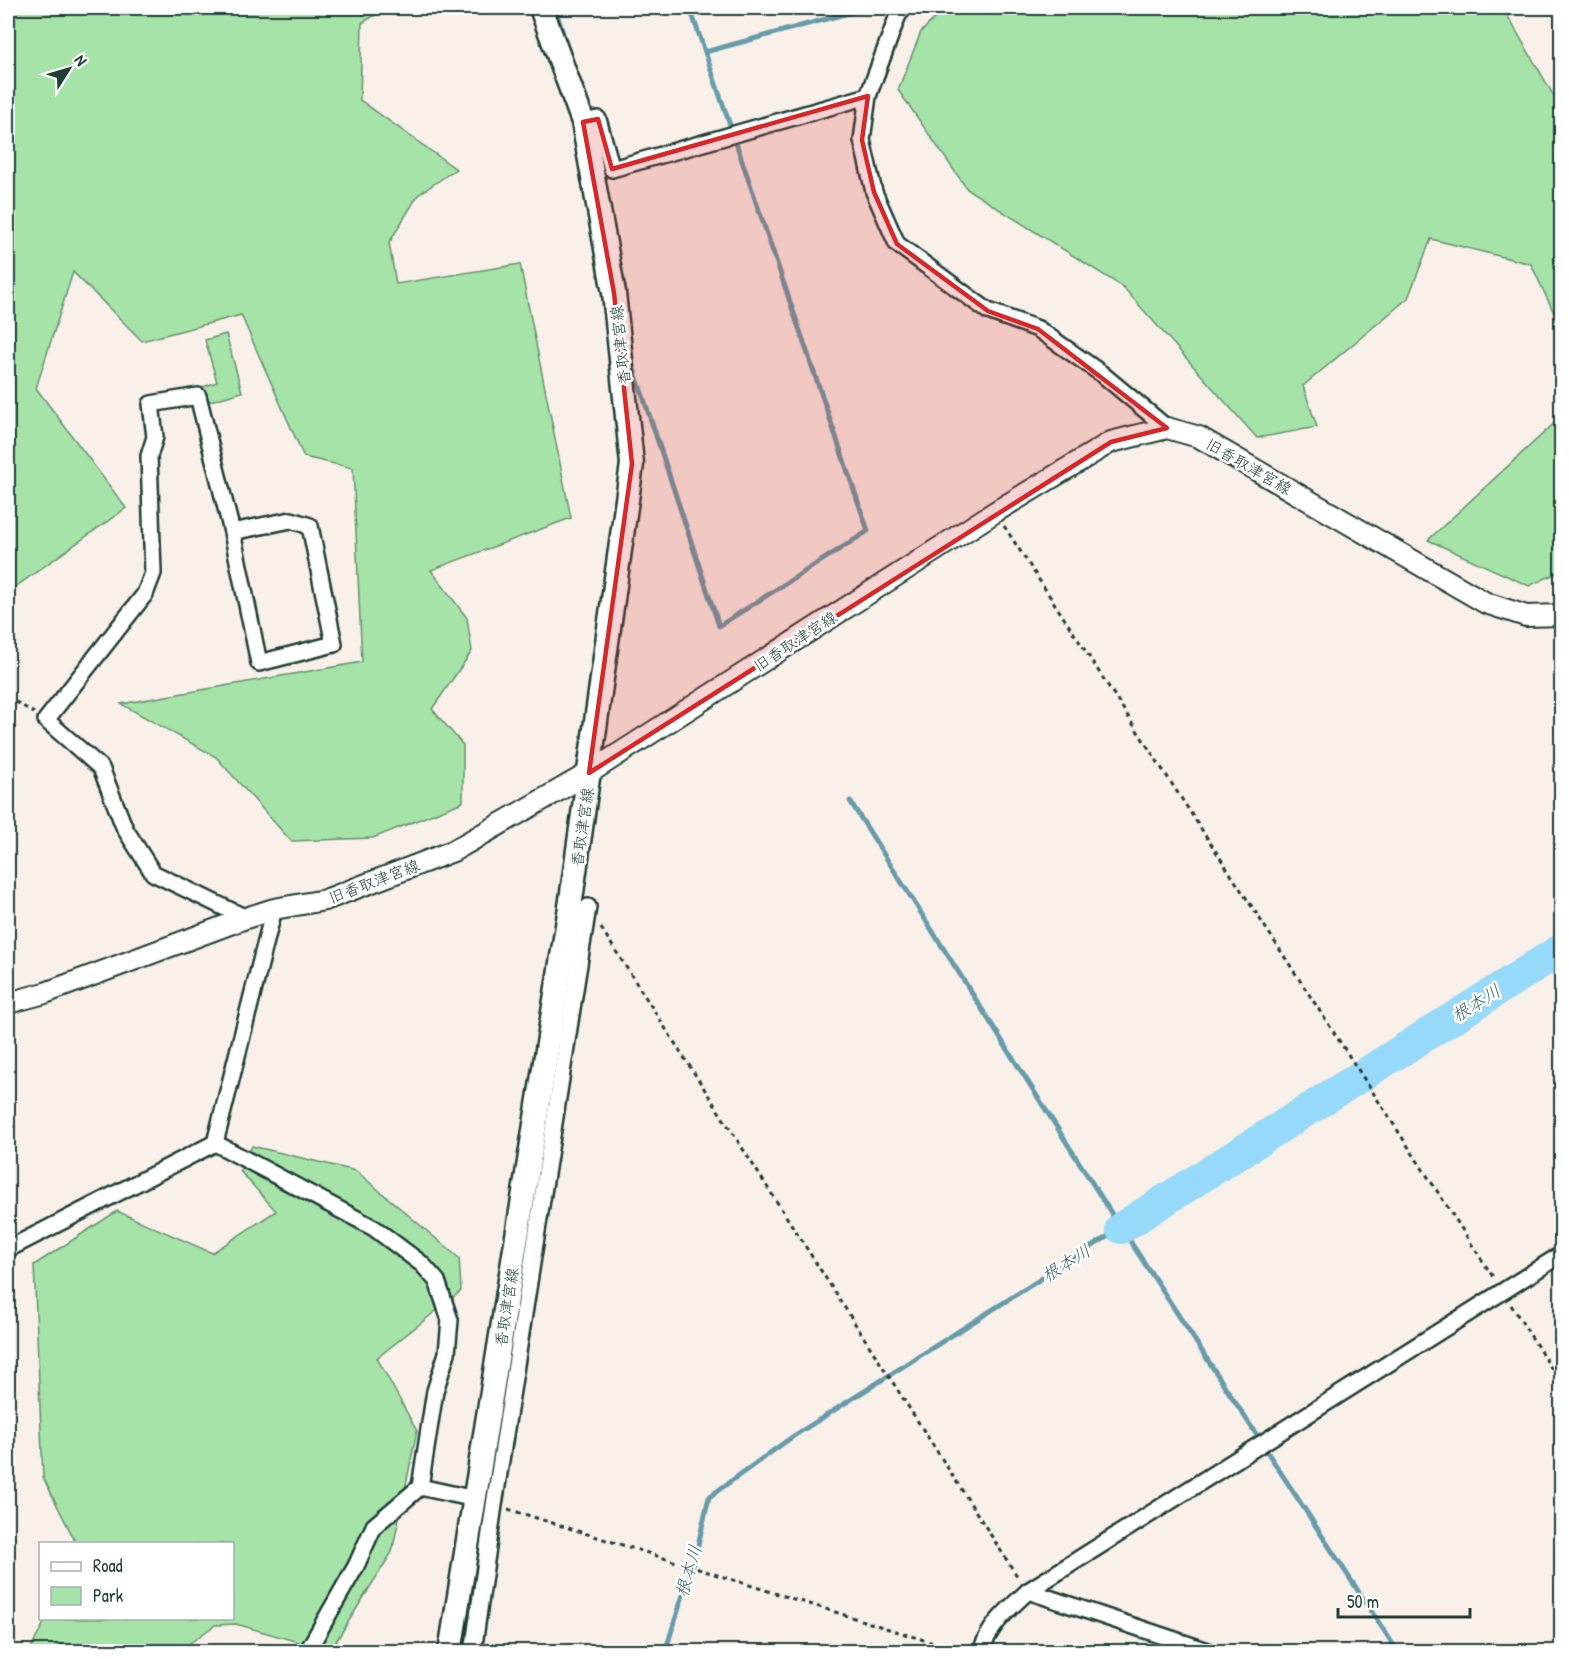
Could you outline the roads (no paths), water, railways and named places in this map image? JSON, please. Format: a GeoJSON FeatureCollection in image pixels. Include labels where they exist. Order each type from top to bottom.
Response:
{"type":"FeatureCollection","features":[{"type":"Feature","properties":{"kind":"main road","name":"香取津宮線"},"geometry":{"type":"LineString","coordinates":[[450,1652],[485,1502],[632,464],[614,293],[583,122],[541,8]]}},
{"type":"Feature","properties":{"kind":"street"},"geometry":{"type":"LineString","coordinates":[[903,8],[898,15],[868,96],[862,140],[874,192],[897,244],[988,311],[1038,329],[1102,374],[1167,428]]}},
{"type":"Feature","properties":{"kind":"street"},"geometry":{"type":"LineString","coordinates":[[583,122],[598,119],[612,169],[868,96]]}},
{"type":"Feature","properties":{"kind":"street"},"geometry":{"type":"LineString","coordinates":[[232,532],[291,520],[310,526],[334,644],[259,663],[232,532],[198,396],[151,404],[155,438],[149,456],[153,573],[145,594],[46,720],[101,768],[125,829],[153,873],[246,918]]}},
{"type":"Feature","properties":{"kind":"street","name":"旧香取津宮線"},"geometry":{"type":"LineString","coordinates":[[8,1003],[45,993],[273,909],[325,900],[453,851],[589,773],[995,512],[1111,442],[1167,428],[1199,437],[1486,603],[1526,616],[1562,615]]}},
{"type":"Feature","properties":{"kind":"street"},"geometry":{"type":"LineString","coordinates":[[473,1652],[485,1502],[588,907]]}},
{"type":"Feature","properties":{"kind":"street"},"geometry":{"type":"LineString","coordinates":[[8,1248],[215,1143],[273,909]]}},
{"type":"Feature","properties":{"kind":"street"},"geometry":{"type":"LineString","coordinates":[[215,1143],[374,1228],[422,1264],[437,1281],[450,1320],[447,1353],[435,1391],[420,1487],[374,1526],[356,1566],[307,1652]]}},
{"type":"Feature","properties":{"kind":"street"},"geometry":{"type":"LineString","coordinates":[[981,1652],[986,1636],[996,1621],[1028,1592],[1562,1254]]}},
{"type":"Feature","properties":{"kind":"street"},"geometry":{"type":"LineString","coordinates":[[420,1487],[485,1502]]}},
{"type":"Feature","properties":{"kind":"street"},"geometry":{"type":"LineString","coordinates":[[1028,1592],[1211,1652]]}},
{"type":"Feature","properties":{"kind":"waterway"},"geometry":{"type":"LineString","coordinates":[[555,8],[565,40]]}},
{"type":"Feature","properties":{"kind":"waterway"},"geometry":{"type":"LineString","coordinates":[[690,8],[731,128]]}},
{"type":"Feature","properties":{"kind":"waterway"},"geometry":{"type":"LineString","coordinates":[[705,52],[867,8]]}},
{"type":"Feature","properties":{"kind":"waterway"},"geometry":{"type":"LineString","coordinates":[[632,363],[719,626],[868,531],[735,140]]}},
{"type":"Feature","properties":{"kind":"waterway"},"geometry":{"type":"LineString","coordinates":[[850,801],[1115,1219]]}},
{"type":"Feature","properties":{"kind":"waterway","name":"根本川"},"geometry":{"type":"LineString","coordinates":[[1121,1228],[1562,949]]}},
{"type":"Feature","properties":{"kind":"waterway","name":"根本川"},"geometry":{"type":"LineString","coordinates":[[665,1652],[696,1554],[709,1497],[792,1437],[1121,1228]]}},
{"type":"Feature","properties":{"kind":"waterway"},"geometry":{"type":"LineString","coordinates":[[1130,1241],[1258,1437]]}},
{"type":"Feature","properties":{"kind":"waterway"},"geometry":{"type":"LineString","coordinates":[[1266,1450],[1398,1652]]}}]}
